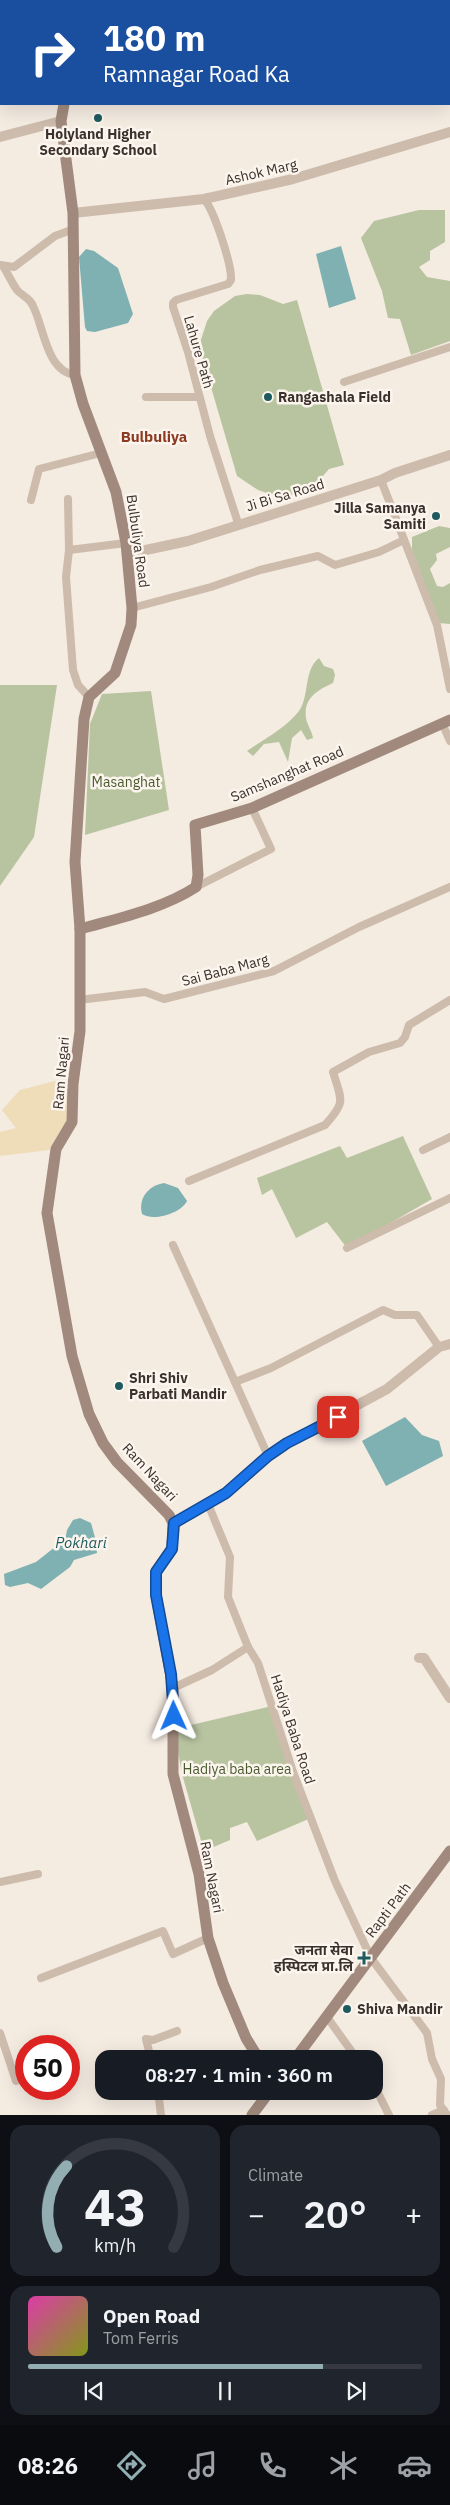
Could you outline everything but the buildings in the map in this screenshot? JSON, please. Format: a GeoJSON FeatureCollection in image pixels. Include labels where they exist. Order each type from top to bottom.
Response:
{"type":"FeatureCollection","features":[{"type":"Feature","properties":{"kind":"main road","name":"Bulbuliya Road"},"geometry":{"type":"LineString","coordinates":[[64,105],[61,121],[73,213],[71,230],[75,375],[116,492],[126,548],[132,608],[131,625],[115,673],[89,697]]}},
{"type":"Feature","properties":{"kind":"main road"},"geometry":{"type":"LineString","coordinates":[[89,697],[84,719],[74,862],[80,929],[172,900],[196,887]]}},
{"type":"Feature","properties":{"kind":"main road","name":"Samshanghat Road"},"geometry":{"type":"LineString","coordinates":[[196,887],[198,875],[195,825],[252,808],[446,722]]}},
{"type":"Feature","properties":{"kind":"main road","name":"Ram Nagari"},"geometry":{"type":"LineString","coordinates":[[80,929],[80,1031],[73,1084],[72,1122],[56,1149],[48,1213],[58,1282],[72,1356],[88,1414],[103,1443],[117,1462],[169,1515],[174,1523],[172,1549],[156,1572],[156,1595],[173,1688],[174,1774],[199,1874],[208,1938],[223,1983],[246,2038],[253,2050]]}},
{"type":"Feature","properties":{"kind":"main road","name":"Rapti Path"},"geometry":{"type":"LineString","coordinates":[[302,2050],[450,1852]]}},
{"type":"Feature","properties":{"kind":"main road"},"geometry":{"type":"LineString","coordinates":[[252,2115],[263,2100]]}},
{"type":"Feature","properties":{"kind":"street"},"geometry":{"type":"LineString","coordinates":[[0,137],[61,121]]}},
{"type":"Feature","properties":{"kind":"street","name":"Ashok Marg"},"geometry":{"type":"LineString","coordinates":[[73,213],[204,198],[294,179],[450,132]]}},
{"type":"Feature","properties":{"kind":"street","name":"Lahure Path"},"geometry":{"type":"LineString","coordinates":[[204,198],[210,205],[231,276],[228,284],[173,302],[198,397],[238,524]]}},
{"type":"Feature","properties":{"kind":"street"},"geometry":{"type":"LineString","coordinates":[[2,265],[14,267],[55,236],[71,230]]}},
{"type":"Feature","properties":{"kind":"street"},"geometry":{"type":"LineString","coordinates":[[2,265],[17,291],[33,305],[49,349],[58,367],[67,374],[75,375]]}},
{"type":"Feature","properties":{"kind":"street"},"geometry":{"type":"LineString","coordinates":[[344,382],[450,347]]}},
{"type":"Feature","properties":{"kind":"street"},"geometry":{"type":"LineString","coordinates":[[146,397],[198,397]]}},
{"type":"Feature","properties":{"kind":"street"},"geometry":{"type":"LineString","coordinates":[[31,500],[39,469],[101,453]]}},
{"type":"Feature","properties":{"kind":"street","name":"Ji Bi Sa Road"},"geometry":{"type":"LineString","coordinates":[[126,548],[188,541],[381,480],[450,455]]}},
{"type":"Feature","properties":{"kind":"street"},"geometry":{"type":"LineString","coordinates":[[381,480],[437,625],[450,689]]}},
{"type":"Feature","properties":{"kind":"street"},"geometry":{"type":"LineString","coordinates":[[68,499],[69,550],[66,577],[73,670],[78,685],[89,697]]}},
{"type":"Feature","properties":{"kind":"street"},"geometry":{"type":"LineString","coordinates":[[132,608],[211,587],[260,570],[318,556],[335,564],[379,552],[404,540]]}},
{"type":"Feature","properties":{"kind":"street"},"geometry":{"type":"LineString","coordinates":[[69,550],[126,548]]}},
{"type":"Feature","properties":{"kind":"street"},"geometry":{"type":"LineString","coordinates":[[446,722],[450,741]]}},
{"type":"Feature","properties":{"kind":"street"},"geometry":{"type":"LineString","coordinates":[[196,887],[271,849],[252,808]]}},
{"type":"Feature","properties":{"kind":"street","name":"Sai Baba Marg"},"geometry":{"type":"LineString","coordinates":[[79,1000],[145,992],[164,999],[274,971],[359,927],[450,887]]}},
{"type":"Feature","properties":{"kind":"street"},"geometry":{"type":"LineString","coordinates":[[189,1181],[325,1125],[340,1109],[342,1098],[333,1072],[369,1052],[400,1043],[405,1037],[408,1025],[450,1000]]}},
{"type":"Feature","properties":{"kind":"street"},"geometry":{"type":"LineString","coordinates":[[423,1150],[450,1137]]}},
{"type":"Feature","properties":{"kind":"street"},"geometry":{"type":"LineString","coordinates":[[347,1248],[450,1198]]}},
{"type":"Feature","properties":{"kind":"street"},"geometry":{"type":"LineString","coordinates":[[173,1245],[268,1456]]}},
{"type":"Feature","properties":{"kind":"street"},"geometry":{"type":"LineString","coordinates":[[235,1382],[271,1368],[383,1310],[394,1315],[417,1315],[424,1322],[439,1347]]}},
{"type":"Feature","properties":{"kind":"street"},"geometry":{"type":"LineString","coordinates":[[174,1523],[226,1493],[268,1456],[387,1389],[439,1347],[450,1344]]}},
{"type":"Feature","properties":{"kind":"street","name":"Hadiya Baba Road"},"geometry":{"type":"LineString","coordinates":[[208,1504],[230,1557],[228,1597],[248,1647],[258,1663],[293,1772],[335,1881],[371,1958],[427,2033],[432,2059],[440,2079],[440,2105],[445,2112]]}},
{"type":"Feature","properties":{"kind":"street"},"geometry":{"type":"LineString","coordinates":[[173,1688],[212,1670],[248,1647]]}},
{"type":"Feature","properties":{"kind":"street"},"geometry":{"type":"LineString","coordinates":[[419,1658],[424,1658],[450,1698]]}},
{"type":"Feature","properties":{"kind":"street"},"geometry":{"type":"LineString","coordinates":[[0,1882],[38,1874]]}},
{"type":"Feature","properties":{"kind":"street"},"geometry":{"type":"LineString","coordinates":[[41,1978],[163,1931],[173,1954],[208,1938]]}},
{"type":"Feature","properties":{"kind":"street"},"geometry":{"type":"LineString","coordinates":[[328,2017],[351,2050]]}},
{"type":"Feature","properties":{"kind":"street"},"geometry":{"type":"LineString","coordinates":[[149,2050],[146,2039],[153,2040],[177,2031]]}},
{"type":"Feature","properties":{"kind":"street"},"geometry":{"type":"LineString","coordinates":[[0,2033],[15,2078]]}},
{"type":"Feature","properties":{"kind":"street"},"geometry":{"type":"LineString","coordinates":[[159,2100],[161,2115]]}},
{"type":"Feature","properties":{"kind":"street"},"geometry":{"type":"LineString","coordinates":[[382,2100],[389,2115]]}},
{"type":"Feature","properties":{"kind":"street"},"geometry":{"type":"LineString","coordinates":[[432,2115],[445,2112]]}},
{"type":"Feature","properties":{"kind":"green space"},"geometry":{"type":"Polygon","coordinates":[[[419,210],[445,210],[445,242],[430,251],[430,260],[419,267],[427,277],[450,281],[450,341],[411,355],[400,319],[388,318],[382,291],[361,238],[374,221],[419,210]]]}},
{"type":"Feature","properties":{"kind":"green space"},"geometry":{"type":"Polygon","coordinates":[[[247,294],[260,295],[283,304],[297,300],[344,465],[329,469],[315,485],[295,495],[270,494],[258,490],[237,476],[199,346],[207,321],[214,311],[235,296],[247,294]]]}},
{"type":"Feature","properties":{"kind":"green space"},"geometry":{"type":"Polygon","coordinates":[[[439,526],[450,528],[450,547],[436,554],[437,560],[430,569],[437,586],[443,587],[450,583],[450,624],[439,623],[412,550],[412,537],[439,526]]]}},
{"type":"Feature","properties":{"kind":"green space"},"geometry":{"type":"Polygon","coordinates":[[[319,658],[324,666],[333,669],[335,675],[333,683],[317,692],[307,705],[306,718],[313,738],[307,740],[301,730],[292,738],[288,762],[279,742],[264,744],[253,756],[247,751],[281,728],[299,711],[305,698],[311,670],[319,658]]]}},
{"type":"Feature","properties":{"kind":"green space"},"geometry":{"type":"Polygon","coordinates":[[[0,685],[57,685],[34,837],[0,886],[0,685]]]}},
{"type":"Feature","properties":{"kind":"green space","name":"Masanghat"},"geometry":{"type":"Polygon","coordinates":[[[151,691],[169,810],[85,835],[90,724],[102,694],[151,691]]]}},
{"type":"Feature","properties":{"kind":"green space"},"geometry":{"type":"Polygon","coordinates":[[[403,1136],[432,1199],[347,1248],[327,1222],[296,1238],[272,1189],[262,1195],[257,1178],[340,1146],[347,1158],[403,1136]]]}},
{"type":"Feature","properties":{"kind":"green space","name":"Hadiya baba area"},"geometry":{"type":"Polygon","coordinates":[[[272,1706],[311,1818],[257,1841],[247,1822],[230,1828],[230,1840],[204,1851],[182,1774],[174,1729],[272,1706]]]}},
{"type":"Feature","properties":{"kind":"sand"},"geometry":{"type":"Polygon","coordinates":[[[55,1081],[70,1091],[69,1129],[63,1126],[49,1150],[0,1156],[0,1132],[16,1128],[2,1110],[20,1090],[55,1081]]]}},
{"type":"Feature","properties":{"kind":"water"},"geometry":{"type":"Polygon","coordinates":[[[341,246],[356,299],[329,308],[316,254],[341,246]]]}},
{"type":"Feature","properties":{"kind":"water"},"geometry":{"type":"Polygon","coordinates":[[[86,249],[94,251],[118,268],[133,314],[128,323],[95,332],[87,331],[85,327],[79,257],[86,249]]]}},
{"type":"Feature","properties":{"kind":"water"},"geometry":{"type":"Polygon","coordinates":[[[164,1183],[178,1188],[187,1201],[179,1209],[167,1215],[153,1217],[142,1214],[143,1198],[153,1187],[164,1183]]]}},
{"type":"Feature","properties":{"kind":"water"},"geometry":{"type":"Polygon","coordinates":[[[405,1417],[422,1435],[439,1441],[443,1456],[386,1486],[362,1441],[405,1417]]]}},
{"type":"Feature","properties":{"kind":"water","name":"Pokhari"},"geometry":{"type":"Polygon","coordinates":[[[80,1518],[91,1523],[97,1553],[74,1560],[70,1567],[41,1589],[28,1583],[10,1587],[5,1585],[4,1574],[36,1562],[65,1541],[67,1530],[73,1520],[80,1518]]]}},
{"type":"Feature","properties":{"kind":"place","name":"Holyland Higher Secondary School"},"geometry":{"type":"Point","coordinates":[98,118]}},
{"type":"Feature","properties":{"kind":"place","name":"Rangashala Field"},"geometry":{"type":"Point","coordinates":[268,397]}},
{"type":"Feature","properties":{"kind":"place","name":"Jilla Samanya Samiti"},"geometry":{"type":"Point","coordinates":[436,516]}},
{"type":"Feature","properties":{"kind":"place","name":"Shri Shiv Parbati Mandir"},"geometry":{"type":"Point","coordinates":[119,1386]}},
{"type":"Feature","properties":{"kind":"place","name":"जनता सेवा हस्पिटल प्रा.लि"},"geometry":{"type":"Point","coordinates":[364,1958]}},
{"type":"Feature","properties":{"kind":"place","name":"Shiva Mandir"},"geometry":{"type":"Point","coordinates":[347,2009]}},
{"type":"Feature","properties":{"kind":"district","name":"Bulbuliya"},"geometry":{"type":"Point","coordinates":[154,437]}},
{"type":"Feature","properties":{"kind":"route"},"geometry":{"type":"LineString","coordinates":[[174,1716],[173,1688],[167,1646],[156,1595],[156,1572],[167,1559],[172,1549],[174,1523],[226,1493],[268,1456],[287,1443],[338,1417]]}}]}
